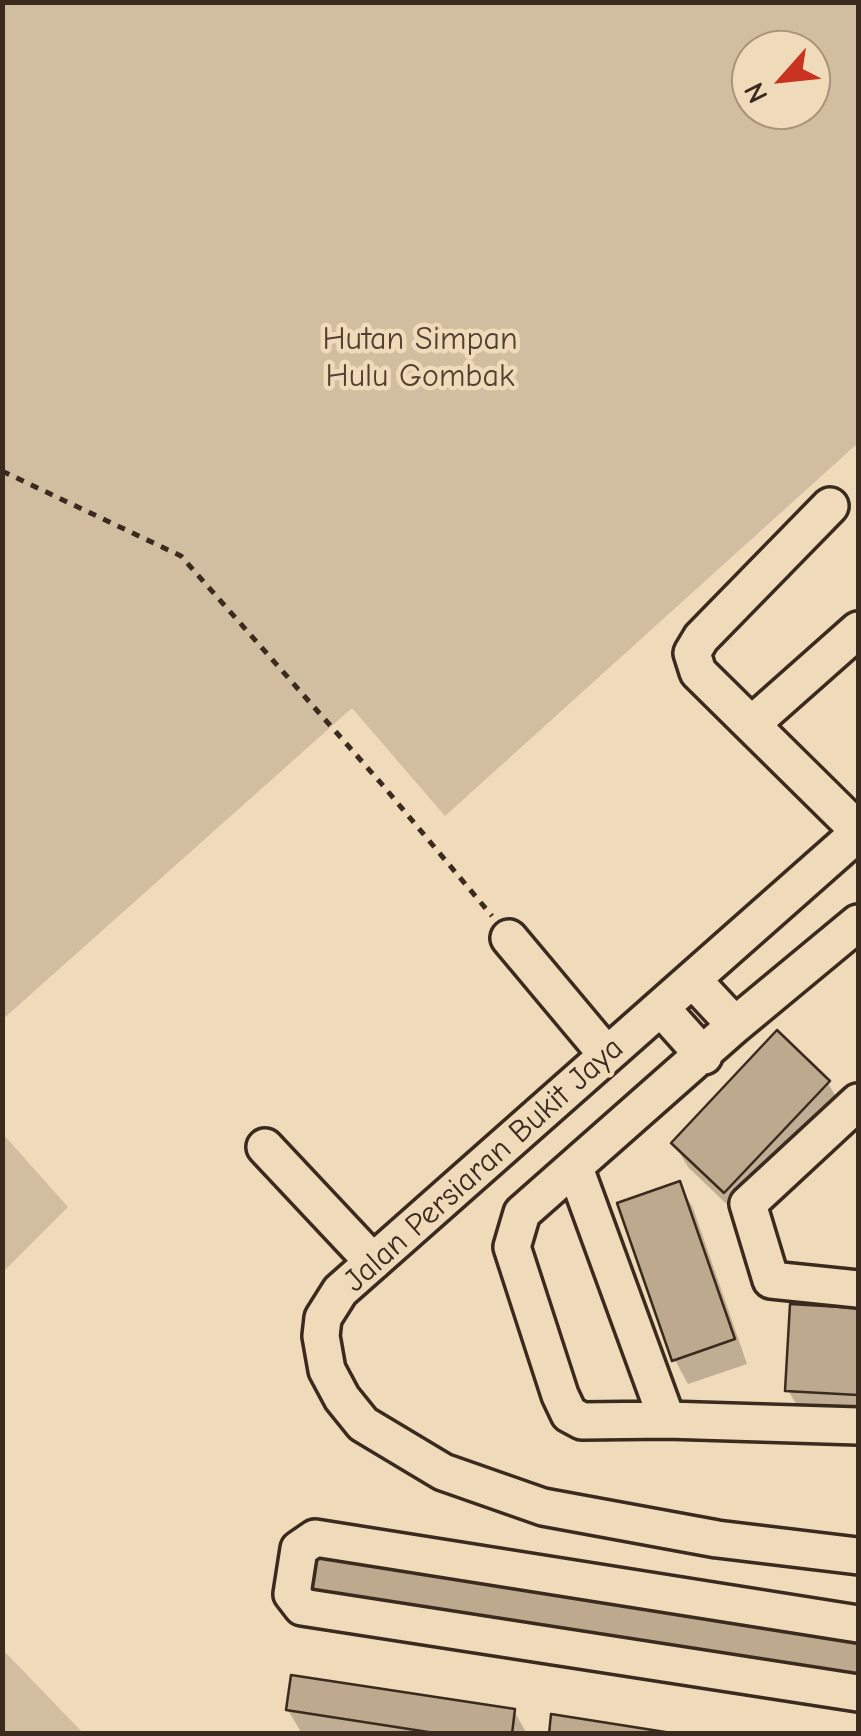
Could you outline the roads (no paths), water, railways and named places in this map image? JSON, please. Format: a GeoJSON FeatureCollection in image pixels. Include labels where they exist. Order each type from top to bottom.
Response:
{"type":"FeatureCollection","features":[{"type":"Feature","properties":{"kind":"street"},"geometry":{"type":"LineString","coordinates":[[830,506],[701,638],[692,653],[698,672],[858,832]]}},
{"type":"Feature","properties":{"kind":"street"},"geometry":{"type":"LineString","coordinates":[[752,724],[858,630]]}},
{"type":"Feature","properties":{"kind":"street","name":"Jalan Persiaran Bukit Jaya"},"geometry":{"type":"LineString","coordinates":[[858,832],[373,1262],[329,1304],[322,1318],[321,1336],[327,1370],[342,1398],[363,1424],[443,1472],[543,1507],[717,1539],[858,1556]]}},
{"type":"Feature","properties":{"kind":"street"},"geometry":{"type":"LineString","coordinates":[[858,922],[522,1213],[512,1247],[560,1395],[568,1414],[582,1422],[667,1420],[858,1426]]}},
{"type":"Feature","properties":{"kind":"street"},"geometry":{"type":"LineString","coordinates":[[510,938],[608,1055]]}},
{"type":"Feature","properties":{"kind":"street"},"geometry":{"type":"LineString","coordinates":[[693,980],[736,1025]]}},
{"type":"Feature","properties":{"kind":"street"},"geometry":{"type":"LineString","coordinates":[[661,1008],[704,1056]]}},
{"type":"Feature","properties":{"kind":"street"},"geometry":{"type":"LineString","coordinates":[[858,1102],[748,1204],[771,1280],[858,1289]]}},
{"type":"Feature","properties":{"kind":"street"},"geometry":{"type":"LineString","coordinates":[[265,1147],[373,1262]]}},
{"type":"Feature","properties":{"kind":"street"},"geometry":{"type":"LineString","coordinates":[[575,1168],[667,1420]]}},
{"type":"Feature","properties":{"kind":"street"},"geometry":{"type":"LineString","coordinates":[[858,1624],[315,1538],[299,1550],[292,1594],[302,1606],[858,1693]]}},
{"type":"Feature","properties":{"kind":"park label","name":"Hutan Simpan Hulu Gombak"},"geometry":{"type":"Point","coordinates":[420,358]}}]}
